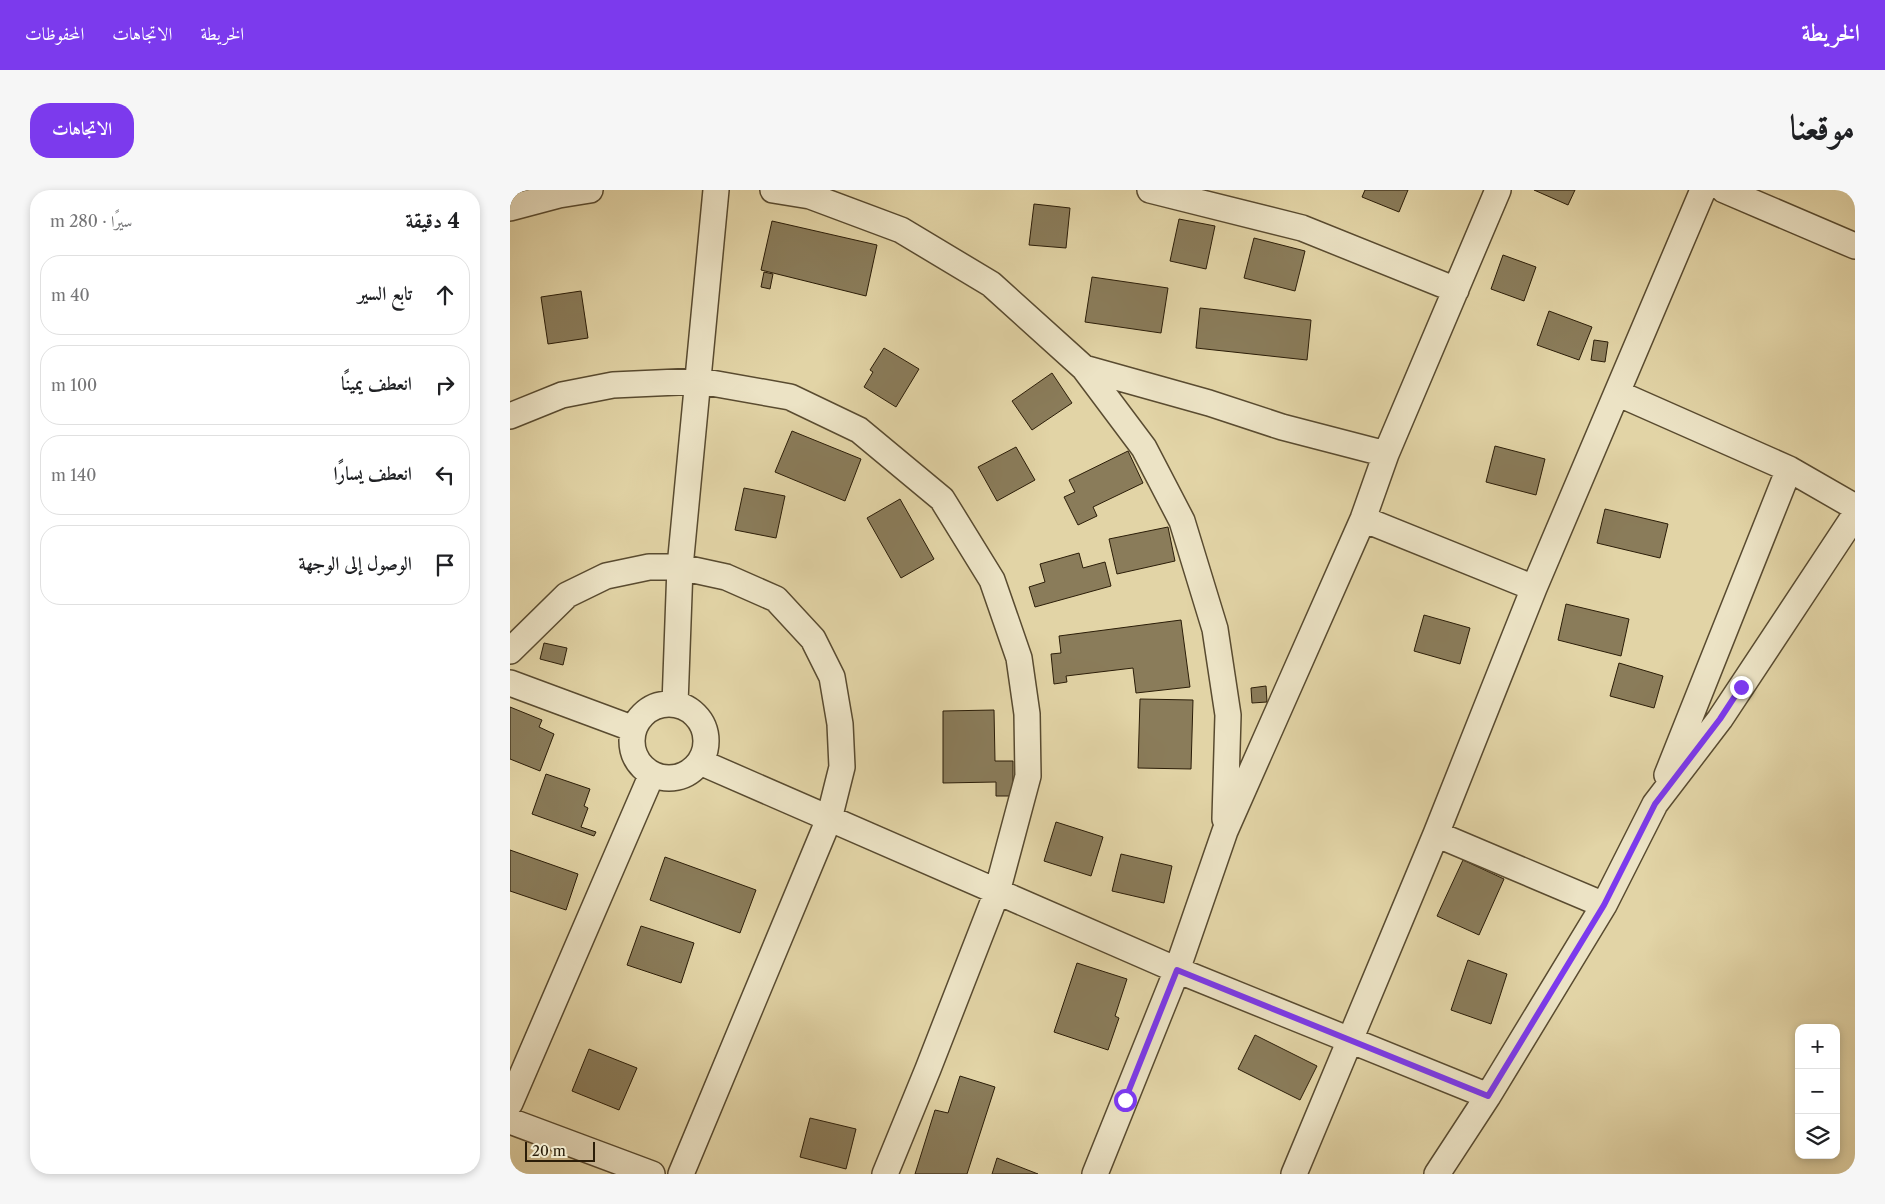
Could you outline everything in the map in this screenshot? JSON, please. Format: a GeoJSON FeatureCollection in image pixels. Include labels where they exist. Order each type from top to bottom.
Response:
{"type":"FeatureCollection","features":[{"type":"Feature","properties":{"kind":"street"},"geometry":{"type":"LineString","coordinates":[[510,208],[559,195],[590,190]]}},
{"type":"Feature","properties":{"kind":"street"},"geometry":{"type":"LineString","coordinates":[[675,704],[680,567],[700,381],[716,190]]}},
{"type":"Feature","properties":{"kind":"street"},"geometry":{"type":"LineString","coordinates":[[773,190],[810,196],[901,230],[990,284],[1084,368],[1144,448],[1182,521],[1215,629],[1228,715],[1225,831]]}},
{"type":"Feature","properties":{"kind":"street"},"geometry":{"type":"LineString","coordinates":[[1150,190],[1302,228],[1456,290]]}},
{"type":"Feature","properties":{"kind":"street"},"geometry":{"type":"LineString","coordinates":[[1095,1174],[1177,970],[1225,831],[1363,519],[1386,454],[1498,190]]}},
{"type":"Feature","properties":{"kind":"street"},"geometry":{"type":"LineString","coordinates":[[1294,1174],[1436,834],[1534,588],[1703,190]]}},
{"type":"Feature","properties":{"kind":"street"},"geometry":{"type":"LineString","coordinates":[[1724,190],[1855,246]]}},
{"type":"Feature","properties":{"kind":"street"},"geometry":{"type":"LineString","coordinates":[[1084,368],[1210,403],[1282,427],[1386,454]]}},
{"type":"Feature","properties":{"kind":"street"},"geometry":{"type":"LineString","coordinates":[[510,416],[562,396],[613,385],[700,381],[790,397],[859,430],[942,499],[992,580],[1018,658],[1027,714],[1028,776],[997,892],[885,1174]]}},
{"type":"Feature","properties":{"kind":"street"},"geometry":{"type":"LineString","coordinates":[[1617,393],[1789,470],[1855,507]]}},
{"type":"Feature","properties":{"kind":"street"},"geometry":{"type":"LineString","coordinates":[[1437,1174],[1488,1096],[1604,905],[1655,804],[1789,470]]}},
{"type":"Feature","properties":{"kind":"street"},"geometry":{"type":"LineString","coordinates":[[1655,804],[1720,719],[1855,515]]}},
{"type":"Feature","properties":{"kind":"street"},"geometry":{"type":"LineString","coordinates":[[1363,519],[1534,588]]}},
{"type":"Feature","properties":{"kind":"street"},"geometry":{"type":"LineString","coordinates":[[510,651],[567,595],[606,576],[649,567],[680,567],[726,577],[776,599],[813,638],[832,677],[840,724],[842,766],[829,819],[681,1174]]}},
{"type":"Feature","properties":{"kind":"street"},"geometry":{"type":"LineString","coordinates":[[510,683],[634,729]]}},
{"type":"Feature","properties":{"kind":"street"},"geometry":{"type":"LineString","coordinates":[[662,704],[675,704],[687,708],[703,726],[706,738],[705,751],[700,762],[691,772],[678,777],[665,778],[652,774],[642,766],[634,755],[632,742],[634,729],[640,717],[650,709],[662,704]]}},
{"type":"Feature","properties":{"kind":"street"},"geometry":{"type":"LineString","coordinates":[[700,762],[1177,970],[1488,1096]]}},
{"type":"Feature","properties":{"kind":"street"},"geometry":{"type":"LineString","coordinates":[[510,1103],[652,774]]}},
{"type":"Feature","properties":{"kind":"street"},"geometry":{"type":"LineString","coordinates":[[1436,834],[1604,905]]}},
{"type":"Feature","properties":{"kind":"street"},"geometry":{"type":"LineString","coordinates":[[510,1121],[652,1174]]}},
{"type":"Feature","properties":{"kind":"building"},"geometry":{"type":"Polygon","coordinates":[[[1365,190],[1408,190],[1399,212],[1362,197],[1365,190]]]}},
{"type":"Feature","properties":{"kind":"building"},"geometry":{"type":"Polygon","coordinates":[[[1534,190],[1575,190],[1568,205],[1534,190]]]}},
{"type":"Feature","properties":{"kind":"building"},"geometry":{"type":"Polygon","coordinates":[[[1034,204],[1070,208],[1066,248],[1029,245],[1034,204]]]}},
{"type":"Feature","properties":{"kind":"building"},"geometry":{"type":"Polygon","coordinates":[[[1179,219],[1215,226],[1206,269],[1170,261],[1179,219]]]}},
{"type":"Feature","properties":{"kind":"building"},"geometry":{"type":"Polygon","coordinates":[[[772,221],[877,245],[866,296],[761,270],[772,221]]]}},
{"type":"Feature","properties":{"kind":"building"},"geometry":{"type":"Polygon","coordinates":[[[1254,238],[1305,251],[1295,291],[1244,278],[1254,238]]]}},
{"type":"Feature","properties":{"kind":"building"},"geometry":{"type":"Polygon","coordinates":[[[1503,255],[1536,267],[1524,301],[1491,289],[1503,255]]]}},
{"type":"Feature","properties":{"kind":"building"},"geometry":{"type":"Polygon","coordinates":[[[764,272],[773,274],[770,289],[761,287],[764,272]]]}},
{"type":"Feature","properties":{"kind":"building"},"geometry":{"type":"Polygon","coordinates":[[[1092,277],[1168,288],[1161,333],[1085,322],[1092,277]]]}},
{"type":"Feature","properties":{"kind":"building"},"geometry":{"type":"Polygon","coordinates":[[[581,291],[588,338],[548,344],[541,297],[581,291]]]}},
{"type":"Feature","properties":{"kind":"building"},"geometry":{"type":"Polygon","coordinates":[[[1200,308],[1311,320],[1307,360],[1196,348],[1200,308]]]}},
{"type":"Feature","properties":{"kind":"building"},"geometry":{"type":"Polygon","coordinates":[[[1549,311],[1592,327],[1579,360],[1537,345],[1549,311]]]}},
{"type":"Feature","properties":{"kind":"building"},"geometry":{"type":"Polygon","coordinates":[[[1594,340],[1608,342],[1605,362],[1591,360],[1594,340]]]}},
{"type":"Feature","properties":{"kind":"building"},"geometry":{"type":"Polygon","coordinates":[[[884,348],[919,369],[896,407],[864,387],[873,372],[870,370],[884,348]]]}},
{"type":"Feature","properties":{"kind":"building"},"geometry":{"type":"Polygon","coordinates":[[[1052,373],[1072,403],[1032,430],[1012,401],[1052,373]]]}},
{"type":"Feature","properties":{"kind":"building"},"geometry":{"type":"Polygon","coordinates":[[[792,431],[861,459],[845,501],[775,472],[792,431]]]}},
{"type":"Feature","properties":{"kind":"building"},"geometry":{"type":"Polygon","coordinates":[[[1495,446],[1545,459],[1536,495],[1486,482],[1495,446]]]}},
{"type":"Feature","properties":{"kind":"building"},"geometry":{"type":"Polygon","coordinates":[[[1016,447],[1035,480],[997,501],[978,467],[1016,447]]]}},
{"type":"Feature","properties":{"kind":"building"},"geometry":{"type":"Polygon","coordinates":[[[1128,451],[1143,483],[1093,507],[1097,516],[1078,525],[1064,497],[1075,492],[1069,480],[1128,451]]]}},
{"type":"Feature","properties":{"kind":"building"},"geometry":{"type":"Polygon","coordinates":[[[744,488],[785,496],[776,538],[735,530],[744,488]]]}},
{"type":"Feature","properties":{"kind":"building"},"geometry":{"type":"Polygon","coordinates":[[[900,499],[934,559],[901,578],[867,518],[900,499]]]}},
{"type":"Feature","properties":{"kind":"building"},"geometry":{"type":"Polygon","coordinates":[[[1605,509],[1668,524],[1660,558],[1597,543],[1605,509]]]}},
{"type":"Feature","properties":{"kind":"building"},"geometry":{"type":"Polygon","coordinates":[[[1168,527],[1175,561],[1117,574],[1109,539],[1168,527]]]}},
{"type":"Feature","properties":{"kind":"building"},"geometry":{"type":"Polygon","coordinates":[[[1079,553],[1083,568],[1105,562],[1111,586],[1035,607],[1029,587],[1045,582],[1040,564],[1079,553]]]}},
{"type":"Feature","properties":{"kind":"building"},"geometry":{"type":"Polygon","coordinates":[[[1566,604],[1629,619],[1621,656],[1558,640],[1566,604]]]}},
{"type":"Feature","properties":{"kind":"building"},"geometry":{"type":"Polygon","coordinates":[[[1424,615],[1470,628],[1460,664],[1414,651],[1424,615]]]}},
{"type":"Feature","properties":{"kind":"building"},"geometry":{"type":"Polygon","coordinates":[[[1181,620],[1190,687],[1136,693],[1133,668],[1066,676],[1067,682],[1054,684],[1051,654],[1061,653],[1059,636],[1181,620]]]}},
{"type":"Feature","properties":{"kind":"building"},"geometry":{"type":"Polygon","coordinates":[[[544,643],[567,648],[563,665],[540,659],[544,643]]]}},
{"type":"Feature","properties":{"kind":"building"},"geometry":{"type":"Polygon","coordinates":[[[1619,663],[1663,676],[1654,708],[1610,696],[1619,663]]]}},
{"type":"Feature","properties":{"kind":"building"},"geometry":{"type":"Polygon","coordinates":[[[1266,686],[1267,702],[1252,703],[1251,688],[1266,686]]]}},
{"type":"Feature","properties":{"kind":"building"},"geometry":{"type":"Polygon","coordinates":[[[1140,699],[1193,700],[1191,769],[1138,768],[1140,699]]]}},
{"type":"Feature","properties":{"kind":"building"},"geometry":{"type":"Polygon","coordinates":[[[510,707],[542,720],[539,727],[554,734],[540,771],[510,759],[510,707]]]}},
{"type":"Feature","properties":{"kind":"building"},"geometry":{"type":"Polygon","coordinates":[[[994,710],[995,761],[1013,761],[1013,796],[996,796],[996,782],[943,783],[943,711],[994,710]]]}},
{"type":"Feature","properties":{"kind":"building"},"geometry":{"type":"Polygon","coordinates":[[[546,774],[590,789],[584,806],[588,808],[581,827],[596,832],[594,836],[532,814],[546,774]]]}},
{"type":"Feature","properties":{"kind":"building"},"geometry":{"type":"Polygon","coordinates":[[[1056,822],[1103,837],[1091,876],[1044,861],[1056,822]]]}},
{"type":"Feature","properties":{"kind":"building"},"geometry":{"type":"Polygon","coordinates":[[[510,850],[578,874],[566,910],[510,891],[510,850]]]}},
{"type":"Feature","properties":{"kind":"building"},"geometry":{"type":"Polygon","coordinates":[[[1121,854],[1172,866],[1164,903],[1112,891],[1121,854]]]}},
{"type":"Feature","properties":{"kind":"building"},"geometry":{"type":"Polygon","coordinates":[[[665,857],[756,890],[740,933],[650,900],[665,857]]]}},
{"type":"Feature","properties":{"kind":"building"},"geometry":{"type":"Polygon","coordinates":[[[1463,860],[1504,879],[1479,935],[1437,916],[1463,860]]]}},
{"type":"Feature","properties":{"kind":"building"},"geometry":{"type":"Polygon","coordinates":[[[641,926],[694,943],[681,983],[627,965],[641,926]]]}},
{"type":"Feature","properties":{"kind":"building"},"geometry":{"type":"Polygon","coordinates":[[[1468,960],[1507,974],[1491,1024],[1451,1010],[1468,960]]]}},
{"type":"Feature","properties":{"kind":"building"},"geometry":{"type":"Polygon","coordinates":[[[1077,963],[1127,979],[1115,1016],[1119,1018],[1108,1050],[1054,1032],[1077,963]]]}},
{"type":"Feature","properties":{"kind":"building"},"geometry":{"type":"Polygon","coordinates":[[[1255,1035],[1317,1066],[1300,1100],[1238,1069],[1255,1035]]]}},
{"type":"Feature","properties":{"kind":"building"},"geometry":{"type":"Polygon","coordinates":[[[589,1049],[637,1068],[619,1110],[572,1091],[589,1049]]]}},
{"type":"Feature","properties":{"kind":"building"},"geometry":{"type":"Polygon","coordinates":[[[960,1076],[995,1087],[967,1174],[915,1174],[935,1110],[948,1113],[960,1076]]]}},
{"type":"Feature","properties":{"kind":"building"},"geometry":{"type":"Polygon","coordinates":[[[810,1118],[856,1129],[846,1169],[800,1157],[810,1118]]]}},
{"type":"Feature","properties":{"kind":"building"},"geometry":{"type":"Polygon","coordinates":[[[997,1158],[1038,1174],[992,1174],[997,1158]]]}},
{"type":"Feature","properties":{"kind":"route"},"geometry":{"type":"LineString","coordinates":[[1125,1100],[1177,970],[1488,1096],[1604,905],[1655,804],[1720,719],[1741,687]]}}]}
